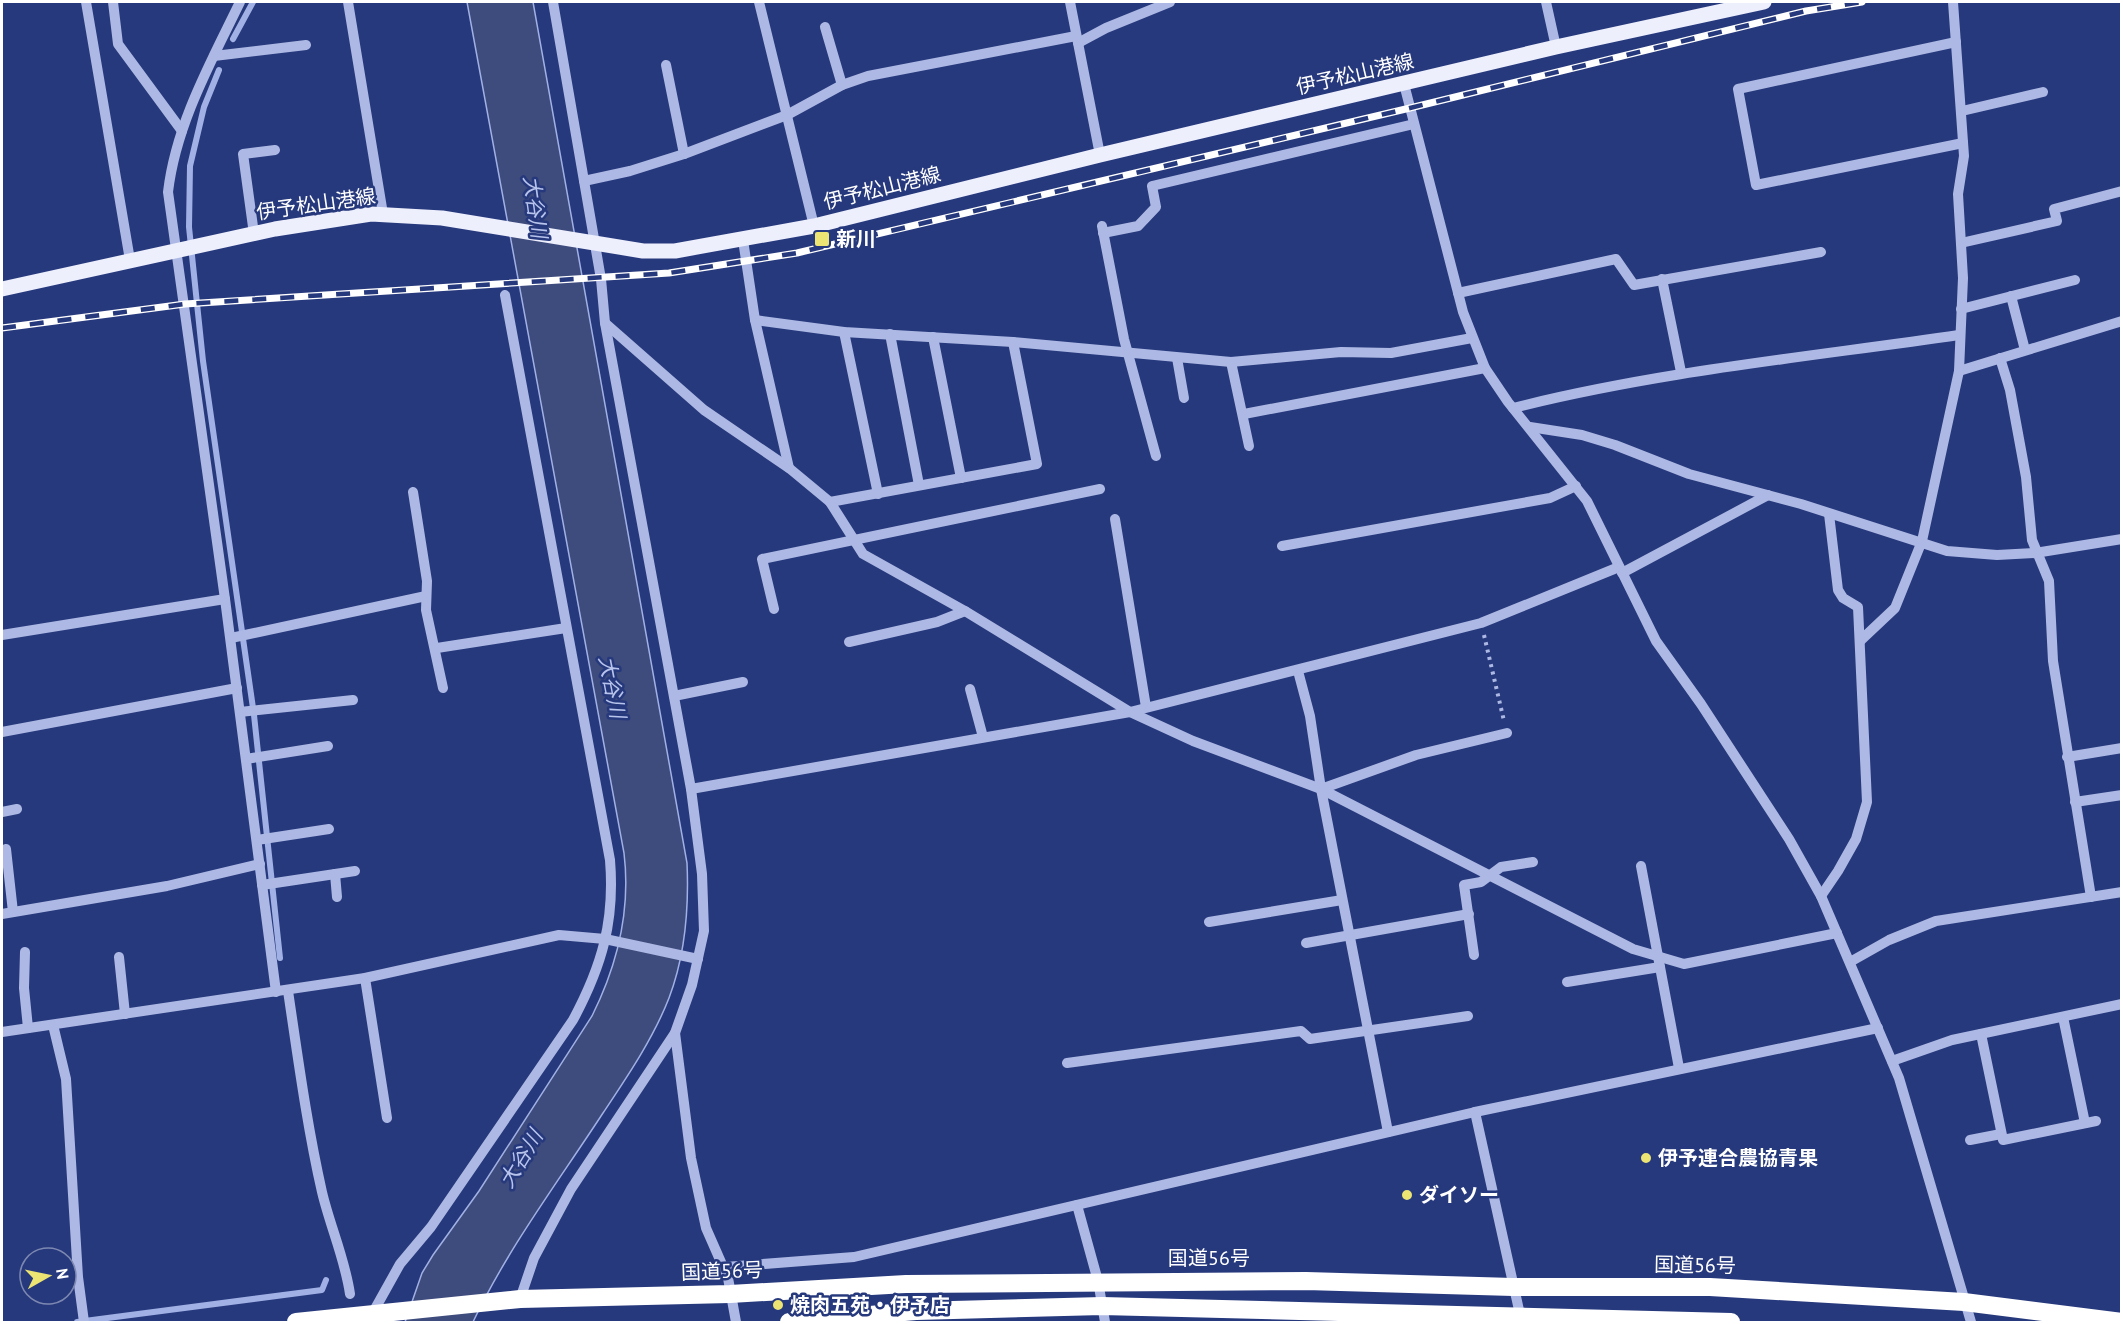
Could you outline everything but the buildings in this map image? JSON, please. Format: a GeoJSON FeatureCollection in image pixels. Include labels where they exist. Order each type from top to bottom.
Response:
{"type":"FeatureCollection","features":[{"type":"Feature","properties":{"kind":"highway","name":"国道56号"},"geometry":{"type":"LineString","coordinates":[[306,1322],[370,1318],[394,1311],[513,1299],[730,1294],[906,1284],[1098,1281],[1306,1281],[1513,1287],[1710,1287],[1964,1302],[2121,1322]]}},
{"type":"Feature","properties":{"kind":"highway"},"geometry":{"type":"LineString","coordinates":[[789,1323],[916,1311],[1731,1323]]}},
{"type":"Feature","properties":{"kind":"main road","name":"伊予松山港線"},"geometry":{"type":"LineString","coordinates":[[2,289],[254,234],[327,220],[383,214],[442,218],[497,226],[642,252],[675,251],[814,226],[1100,155],[1556,47],[1764,2]]}},
{"type":"Feature","properties":{"kind":"street"},"geometry":{"type":"LineString","coordinates":[[86,2],[130,260]]}},
{"type":"Feature","properties":{"kind":"street"},"geometry":{"type":"LineString","coordinates":[[113,2],[118,44],[182,131]]}},
{"type":"Feature","properties":{"kind":"street"},"geometry":{"type":"LineString","coordinates":[[240,2],[182,131],[168,192],[231,638],[276,992]]}},
{"type":"Feature","properties":{"kind":"street"},"geometry":{"type":"LineString","coordinates":[[348,2],[383,214]]}},
{"type":"Feature","properties":{"kind":"street"},"geometry":{"type":"LineString","coordinates":[[513,1299],[571,1190],[675,1033],[693,958],[704,931],[704,903],[691,789],[591,244],[584,181],[553,2]]}},
{"type":"Feature","properties":{"kind":"street"},"geometry":{"type":"LineString","coordinates":[[759,2],[814,226]]}},
{"type":"Feature","properties":{"kind":"street"},"geometry":{"type":"LineString","coordinates":[[1070,2],[1100,155]]}},
{"type":"Feature","properties":{"kind":"street"},"geometry":{"type":"LineString","coordinates":[[584,181],[630,171],[684,154],[787,115],[842,85],[884,72],[1077,40],[1170,2]]}},
{"type":"Feature","properties":{"kind":"street"},"geometry":{"type":"LineString","coordinates":[[1546,2],[1556,47]]}},
{"type":"Feature","properties":{"kind":"street"},"geometry":{"type":"LineString","coordinates":[[1860,640],[1895,608],[1922,541],[1959,371],[1963,278],[1958,194],[1963,143],[1954,2]]}},
{"type":"Feature","properties":{"kind":"street"},"geometry":{"type":"LineString","coordinates":[[825,27],[842,85]]}},
{"type":"Feature","properties":{"kind":"street"},"geometry":{"type":"LineString","coordinates":[[1956,42],[1738,89],[1756,185],[1963,143]]}},
{"type":"Feature","properties":{"kind":"street"},"geometry":{"type":"LineString","coordinates":[[214,56],[306,45]]}},
{"type":"Feature","properties":{"kind":"street"},"geometry":{"type":"LineString","coordinates":[[666,65],[684,154]]}},
{"type":"Feature","properties":{"kind":"street"},"geometry":{"type":"LineString","coordinates":[[1404,84],[1458,293],[1472,338],[1485,368],[1513,408],[1587,501],[1656,641],[1701,704],[1789,839],[1821,896],[1892,1061],[1971,1323]]}},
{"type":"Feature","properties":{"kind":"street"},"geometry":{"type":"LineString","coordinates":[[1962,111],[2043,92]]}},
{"type":"Feature","properties":{"kind":"street"},"geometry":{"type":"LineString","coordinates":[[1156,456],[1129,353],[1103,230],[1138,226],[1156,207],[1152,186],[1413,124]]}},
{"type":"Feature","properties":{"kind":"street"},"geometry":{"type":"LineString","coordinates":[[254,234],[243,154],[275,150]]}},
{"type":"Feature","properties":{"kind":"street"},"geometry":{"type":"LineString","coordinates":[[1961,243],[2057,221],[2054,209],[2121,191]]}},
{"type":"Feature","properties":{"kind":"street"},"geometry":{"type":"LineString","coordinates":[[742,240],[755,320],[789,468]]}},
{"type":"Feature","properties":{"kind":"street"},"geometry":{"type":"LineString","coordinates":[[1458,293],[1616,259],[1634,285],[1821,252]]}},
{"type":"Feature","properties":{"kind":"street"},"geometry":{"type":"LineString","coordinates":[[1662,279],[1681,372]]}},
{"type":"Feature","properties":{"kind":"street"},"geometry":{"type":"LineString","coordinates":[[1961,309],[2075,280]]}},
{"type":"Feature","properties":{"kind":"street"},"geometry":{"type":"LineString","coordinates":[[370,1318],[400,1264],[431,1227],[573,1020],[592,986],[610,939],[613,900],[610,860],[505,295]]}},
{"type":"Feature","properties":{"kind":"street"},"geometry":{"type":"LineString","coordinates":[[2011,296],[2025,350]]}},
{"type":"Feature","properties":{"kind":"street"},"geometry":{"type":"LineString","coordinates":[[755,320],[844,332],[1013,342],[1231,363],[1341,352],[1391,353],[1472,338]]}},
{"type":"Feature","properties":{"kind":"street"},"geometry":{"type":"LineString","coordinates":[[1959,371],[2121,321]]}},
{"type":"Feature","properties":{"kind":"street"},"geometry":{"type":"LineString","coordinates":[[605,323],[704,410],[789,468],[830,502],[863,554],[965,611],[1130,712],[1193,741],[1321,789],[1659,962]]}},
{"type":"Feature","properties":{"kind":"street"},"geometry":{"type":"LineString","coordinates":[[844,332],[878,494]]}},
{"type":"Feature","properties":{"kind":"street"},"geometry":{"type":"LineString","coordinates":[[890,334],[919,485]]}},
{"type":"Feature","properties":{"kind":"street"},"geometry":{"type":"LineString","coordinates":[[1513,408],[1580,391],[1681,372],[1782,361],[1959,335]]}},
{"type":"Feature","properties":{"kind":"street"},"geometry":{"type":"LineString","coordinates":[[933,337],[961,478]]}},
{"type":"Feature","properties":{"kind":"street"},"geometry":{"type":"LineString","coordinates":[[830,502],[1037,464],[1013,342]]}},
{"type":"Feature","properties":{"kind":"street"},"geometry":{"type":"LineString","coordinates":[[1176,358],[1184,398]]}},
{"type":"Feature","properties":{"kind":"street"},"geometry":{"type":"LineString","coordinates":[[2000,358],[2010,390],[2026,477],[2036,553],[2049,581],[2053,661],[2091,897]]}},
{"type":"Feature","properties":{"kind":"street"},"geometry":{"type":"LineString","coordinates":[[1231,363],[1244,414],[1249,446]]}},
{"type":"Feature","properties":{"kind":"street"},"geometry":{"type":"LineString","coordinates":[[1244,414],[1485,368]]}},
{"type":"Feature","properties":{"kind":"street"},"geometry":{"type":"LineString","coordinates":[[1530,427],[1582,435],[1615,445],[1689,474],[1768,495],[1947,550],[1997,555],[2036,553],[2121,539]]}},
{"type":"Feature","properties":{"kind":"street"},"geometry":{"type":"LineString","coordinates":[[1282,546],[1550,498],[1576,486]]}},
{"type":"Feature","properties":{"kind":"street"},"geometry":{"type":"LineString","coordinates":[[774,609],[762,560],[1100,489]]}},
{"type":"Feature","properties":{"kind":"street"},"geometry":{"type":"LineString","coordinates":[[412,492],[427,581],[426,610],[437,648],[443,688]]}},
{"type":"Feature","properties":{"kind":"street"},"geometry":{"type":"LineString","coordinates":[[691,789],[1130,712],[1481,623],[1621,570],[1768,495]]}},
{"type":"Feature","properties":{"kind":"street"},"geometry":{"type":"LineString","coordinates":[[1821,896],[1856,839],[1867,801],[1858,607],[1843,598],[1838,590],[1829,514]]}},
{"type":"Feature","properties":{"kind":"street"},"geometry":{"type":"LineString","coordinates":[[1115,519],[1146,707]]}},
{"type":"Feature","properties":{"kind":"street"},"geometry":{"type":"LineString","coordinates":[[231,638],[426,596]]}},
{"type":"Feature","properties":{"kind":"street"},"geometry":{"type":"LineString","coordinates":[[2,635],[225,598]]}},
{"type":"Feature","properties":{"kind":"street"},"geometry":{"type":"LineString","coordinates":[[849,642],[937,622],[965,611]]}},
{"type":"Feature","properties":{"kind":"street"},"geometry":{"type":"LineString","coordinates":[[437,648],[566,628]]}},
{"type":"Feature","properties":{"kind":"street"},"geometry":{"type":"LineString","coordinates":[[1298,671],[1310,716],[1321,789],[1388,1132]]}},
{"type":"Feature","properties":{"kind":"street"},"geometry":{"type":"LineString","coordinates":[[674,696],[743,682]]}},
{"type":"Feature","properties":{"kind":"street"},"geometry":{"type":"LineString","coordinates":[[2,732],[237,687]]}},
{"type":"Feature","properties":{"kind":"street"},"geometry":{"type":"LineString","coordinates":[[970,689],[983,737]]}},
{"type":"Feature","properties":{"kind":"street"},"geometry":{"type":"LineString","coordinates":[[240,712],[353,700]]}},
{"type":"Feature","properties":{"kind":"street"},"geometry":{"type":"LineString","coordinates":[[1321,789],[1416,755],[1507,733]]}},
{"type":"Feature","properties":{"kind":"street"},"geometry":{"type":"LineString","coordinates":[[246,759],[328,746]]}},
{"type":"Feature","properties":{"kind":"street"},"geometry":{"type":"LineString","coordinates":[[2067,757],[2121,748]]}},
{"type":"Feature","properties":{"kind":"street"},"geometry":{"type":"LineString","coordinates":[[2075,802],[2121,795]]}},
{"type":"Feature","properties":{"kind":"street"},"geometry":{"type":"LineString","coordinates":[[2,812],[16,809]]}},
{"type":"Feature","properties":{"kind":"street"},"geometry":{"type":"LineString","coordinates":[[257,840],[329,829]]}},
{"type":"Feature","properties":{"kind":"street"},"geometry":{"type":"LineString","coordinates":[[6,849],[13,912]]}},
{"type":"Feature","properties":{"kind":"street"},"geometry":{"type":"LineString","coordinates":[[1474,955],[1464,885],[1481,882],[1501,867],[1533,862]]}},
{"type":"Feature","properties":{"kind":"street"},"geometry":{"type":"LineString","coordinates":[[2,914],[167,886],[260,864]]}},
{"type":"Feature","properties":{"kind":"street"},"geometry":{"type":"LineString","coordinates":[[1641,866],[1679,1068]]}},
{"type":"Feature","properties":{"kind":"street"},"geometry":{"type":"LineString","coordinates":[[262,885],[355,871]]}},
{"type":"Feature","properties":{"kind":"street"},"geometry":{"type":"LineString","coordinates":[[335,874],[337,897]]}},
{"type":"Feature","properties":{"kind":"street"},"geometry":{"type":"LineString","coordinates":[[1850,962],[1889,940],[1936,921],[2121,892]]}},
{"type":"Feature","properties":{"kind":"street"},"geometry":{"type":"LineString","coordinates":[[1209,921],[1342,900]]}},
{"type":"Feature","properties":{"kind":"street"},"geometry":{"type":"LineString","coordinates":[[1306,943],[1469,914]]}},
{"type":"Feature","properties":{"kind":"street"},"geometry":{"type":"LineString","coordinates":[[1567,982],[1659,962],[1684,964],[1837,933]]}},
{"type":"Feature","properties":{"kind":"street"},"geometry":{"type":"LineString","coordinates":[[2,1032],[365,978],[559,935],[610,939],[693,958]]}},
{"type":"Feature","properties":{"kind":"street"},"geometry":{"type":"LineString","coordinates":[[25,952],[24,988],[28,1028]]}},
{"type":"Feature","properties":{"kind":"street"},"geometry":{"type":"LineString","coordinates":[[119,957],[125,1014]]}},
{"type":"Feature","properties":{"kind":"street"},"geometry":{"type":"LineString","coordinates":[[365,978],[387,1118]]}},
{"type":"Feature","properties":{"kind":"street"},"geometry":{"type":"LineString","coordinates":[[288,991],[313,1149],[328,1216],[348,1276],[350,1294]]}},
{"type":"Feature","properties":{"kind":"street"},"geometry":{"type":"LineString","coordinates":[[1892,1061],[1924,1049],[1981,1034],[2121,1004]]}},
{"type":"Feature","properties":{"kind":"street"},"geometry":{"type":"LineString","coordinates":[[1067,1063],[1301,1031],[1310,1039],[1468,1016]]}},
{"type":"Feature","properties":{"kind":"street"},"geometry":{"type":"LineString","coordinates":[[2063,1017],[2085,1123]]}},
{"type":"Feature","properties":{"kind":"street"},"geometry":{"type":"LineString","coordinates":[[53,1025],[66,1079],[78,1277],[84,1323]]}},
{"type":"Feature","properties":{"kind":"street"},"geometry":{"type":"LineString","coordinates":[[724,1267],[854,1257],[1475,1112],[1878,1028]]}},
{"type":"Feature","properties":{"kind":"street"},"geometry":{"type":"LineString","coordinates":[[675,1033],[691,1158],[706,1228],[724,1267],[736,1323]]}},
{"type":"Feature","properties":{"kind":"street"},"geometry":{"type":"LineString","coordinates":[[1981,1034],[2003,1140],[2097,1121]]}},
{"type":"Feature","properties":{"kind":"street"},"geometry":{"type":"LineString","coordinates":[[1475,1112],[1521,1319]]}},
{"type":"Feature","properties":{"kind":"street"},"geometry":{"type":"LineString","coordinates":[[1970,1140],[2001,1134]]}},
{"type":"Feature","properties":{"kind":"street"},"geometry":{"type":"LineString","coordinates":[[1077,1205],[1098,1281],[1104,1314]]}},
{"type":"Feature","properties":{"kind":"path"},"geometry":{"type":"LineString","coordinates":[[1481,623],[1507,733]]}},
{"type":"Feature","properties":{"kind":"water","name":"大谷川"},"geometry":{"type":"Polygon","coordinates":[[[467,2],[533,2],[687,863],[687,897],[685,932],[679,966],[669,998],[655,1028],[621,1086],[534,1216],[473,1322],[405,1322],[422,1273],[433,1255],[479,1191],[592,1016],[615,957],[626,896],[624,853],[467,2]]]}},
{"type":"Feature","properties":{"kind":"waterway"},"geometry":{"type":"LineString","coordinates":[[233,39],[253,2]]}},
{"type":"Feature","properties":{"kind":"waterway"},"geometry":{"type":"LineString","coordinates":[[219,70],[204,107],[190,166],[189,227],[203,361],[254,715],[280,958]]}},
{"type":"Feature","properties":{"kind":"waterway"},"geometry":{"type":"LineString","coordinates":[[77,1322],[322,1290],[326,1280]]}},
{"type":"Feature","properties":{"kind":"railway"},"geometry":{"type":"LineString","coordinates":[[2,328],[185,304],[669,273],[797,253],[1410,108],[1806,11],[1862,2]]}},
{"type":"Feature","properties":{"kind":"place","name":"新川"},"geometry":{"type":"Point","coordinates":[822,239]}},
{"type":"Feature","properties":{"kind":"place","name":"伊予連合農協青果"},"geometry":{"type":"Point","coordinates":[1646,1158]}},
{"type":"Feature","properties":{"kind":"place","name":"ダイソー"},"geometry":{"type":"Point","coordinates":[1407,1195]}},
{"type":"Feature","properties":{"kind":"place","name":"焼肉五苑・伊予店"},"geometry":{"type":"Point","coordinates":[778,1305]}}]}
